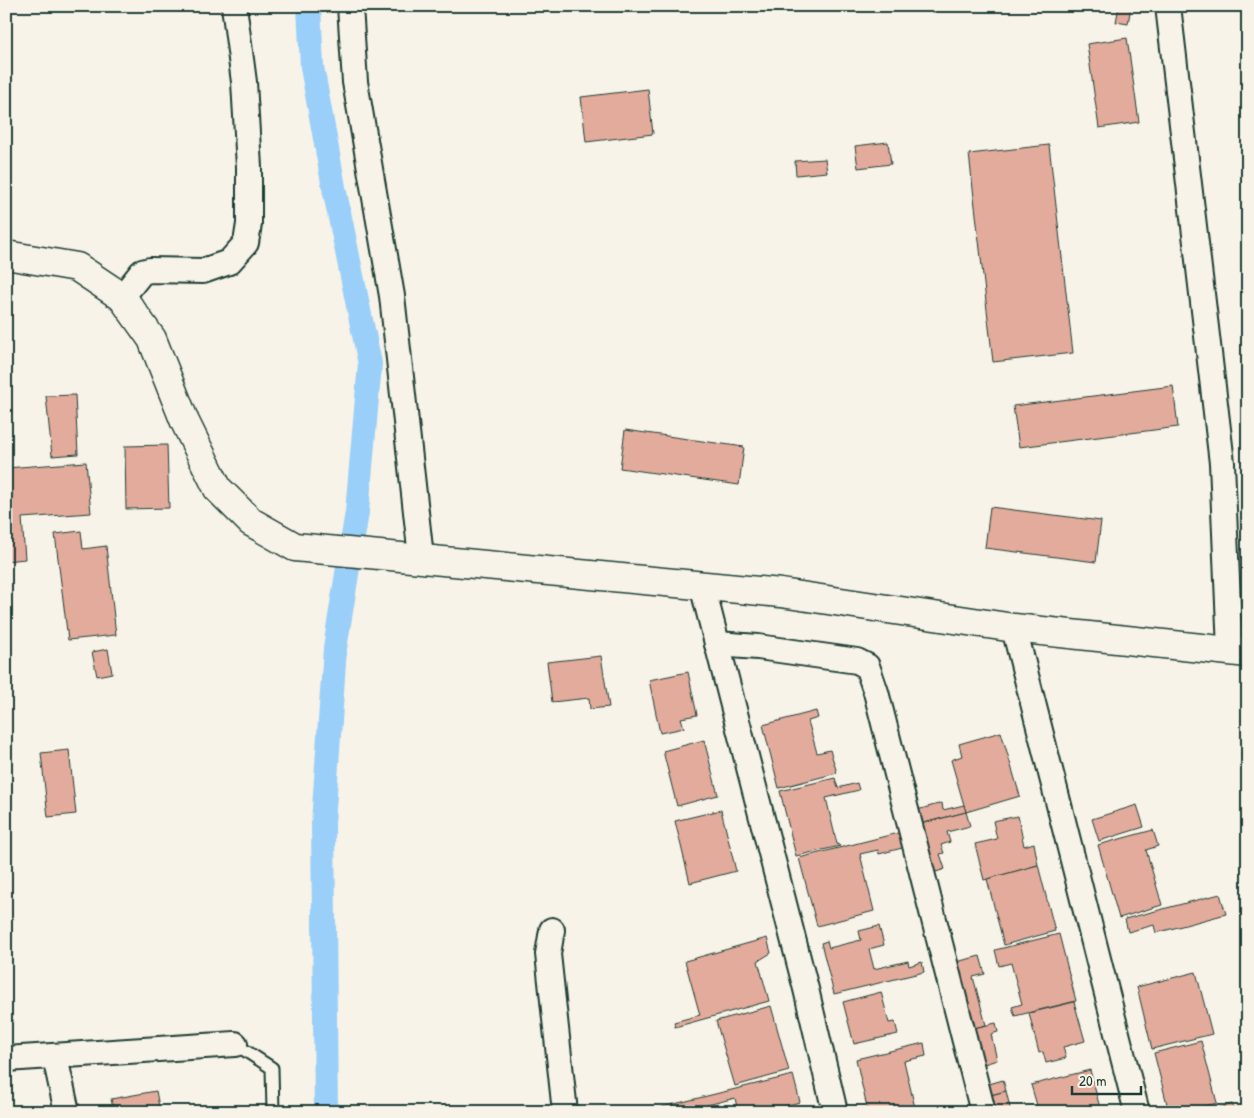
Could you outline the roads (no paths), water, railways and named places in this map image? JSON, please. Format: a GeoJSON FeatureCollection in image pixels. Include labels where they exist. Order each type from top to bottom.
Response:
{"type":"FeatureCollection","features":[{"type":"Feature","properties":{"kind":"street"},"geometry":{"type":"LineString","coordinates":[[122,297],[142,272],[150,270],[203,271],[230,262],[246,243],[249,224],[248,158],[244,82],[234,6]]}},
{"type":"Feature","properties":{"kind":"street"},"geometry":{"type":"LineString","coordinates":[[350,6],[355,82],[392,296],[411,556]]}},
{"type":"Feature","properties":{"kind":"street"},"geometry":{"type":"LineString","coordinates":[[6,255],[77,267],[122,297],[152,339],[185,422],[218,489],[252,522],[295,547],[411,556],[781,593],[1014,628],[1239,651],[1222,463],[1168,6]]}},
{"type":"Feature","properties":{"kind":"street"},"geometry":{"type":"LineString","coordinates":[[702,585],[806,989],[835,1112]]}},
{"type":"Feature","properties":{"kind":"street"},"geometry":{"type":"LineString","coordinates":[[1014,628],[1137,1112]]}},
{"type":"Feature","properties":{"kind":"street"},"geometry":{"type":"LineString","coordinates":[[717,644],[758,647],[857,661],[867,666],[876,692],[983,1112]]}},
{"type":"Feature","properties":{"kind":"street"},"geometry":{"type":"LineString","coordinates":[[552,930],[548,954],[565,1112]]}},
{"type":"Feature","properties":{"kind":"street"},"geometry":{"type":"LineString","coordinates":[[6,1060],[235,1044]]}},
{"type":"Feature","properties":{"kind":"street"},"geometry":{"type":"LineString","coordinates":[[55,1057],[67,1112]]}},
{"type":"Feature","properties":{"kind":"lane"},"geometry":{"type":"LineString","coordinates":[[235,1044],[272,1068],[273,1112]]}},
{"type":"Feature","properties":{"kind":"waterway"},"geometry":{"type":"LineString","coordinates":[[309,6],[312,67],[335,193],[370,364],[357,512],[335,648],[323,823],[326,1112]]}}]}
